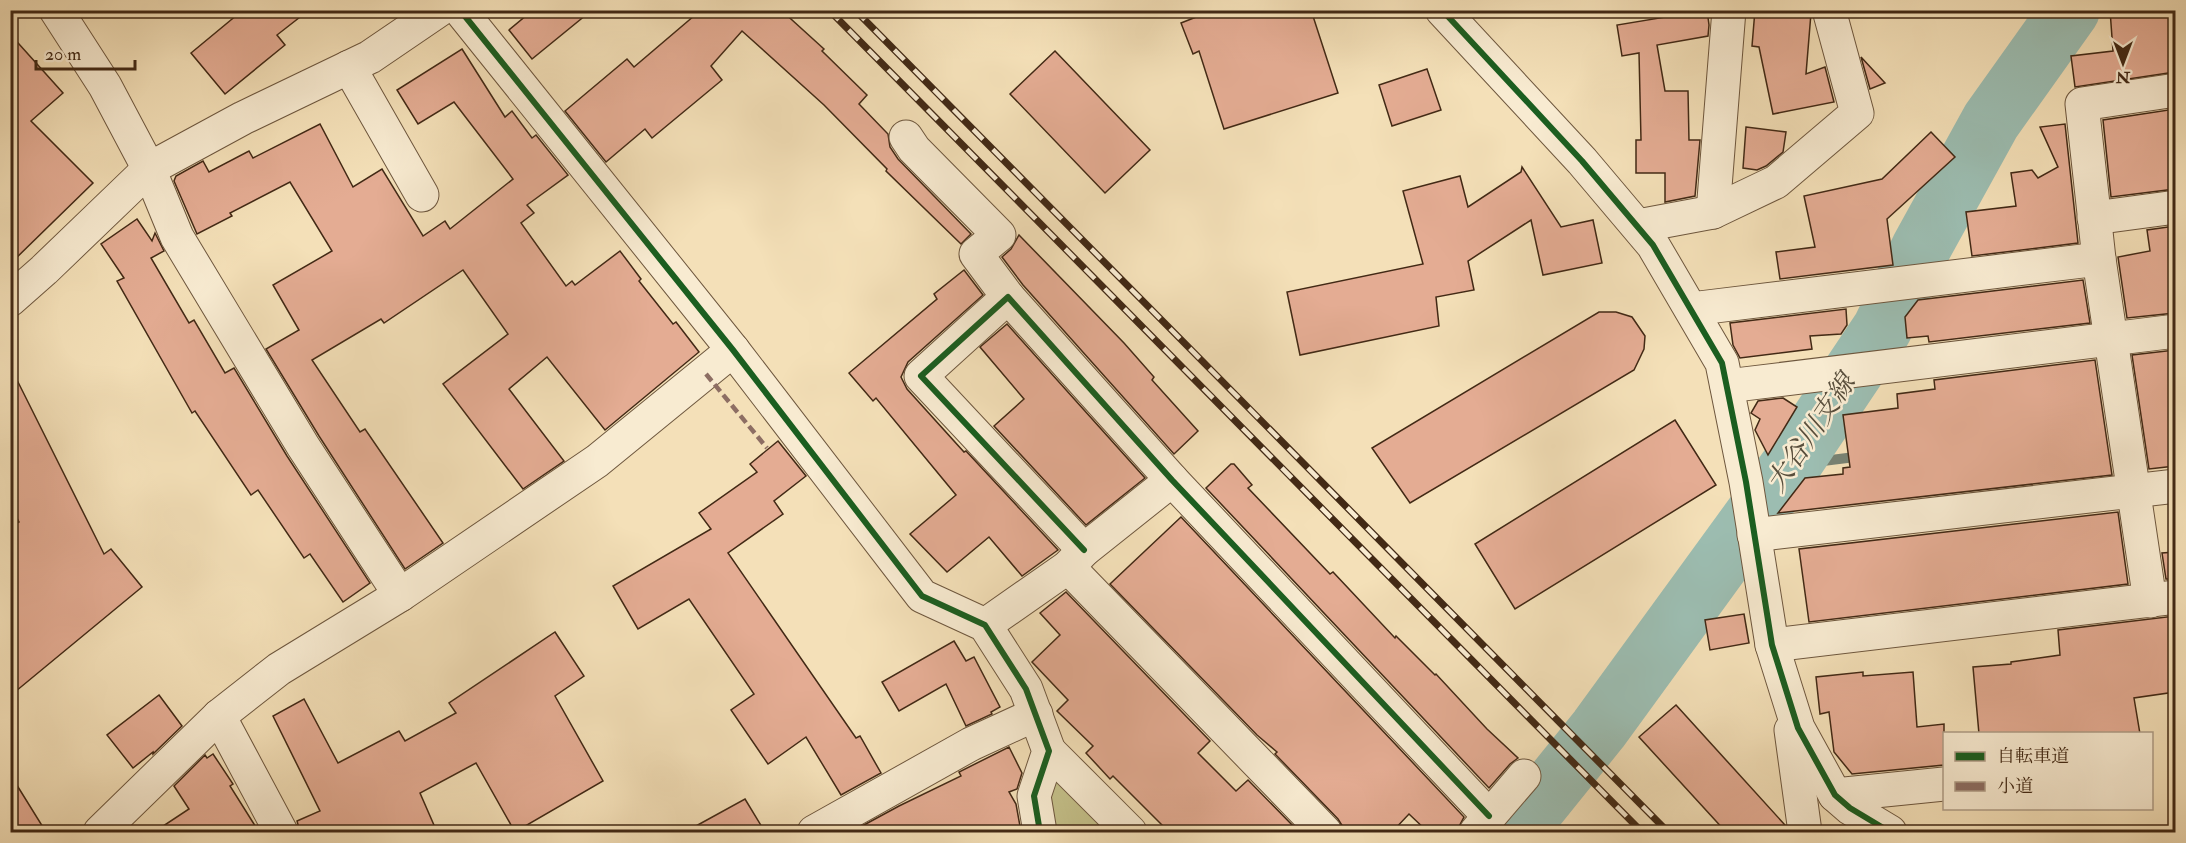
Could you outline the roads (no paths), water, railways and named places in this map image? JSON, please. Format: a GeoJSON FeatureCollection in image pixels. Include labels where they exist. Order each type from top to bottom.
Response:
{"type":"FeatureCollection","features":[{"type":"Feature","properties":{"kind":"street"},"geometry":{"type":"LineString","coordinates":[[56,10],[105,86],[149,169],[177,237],[303,446],[400,595]]}},
{"type":"Feature","properties":{"kind":"street"},"geometry":{"type":"LineString","coordinates":[[10,300],[149,169],[243,118],[370,57],[439,10]]}},
{"type":"Feature","properties":{"kind":"street"},"geometry":{"type":"LineString","coordinates":[[460,10],[734,350],[922,596],[985,625],[1026,689],[1049,750],[1130,832]]}},
{"type":"Feature","properties":{"kind":"street"},"geometry":{"type":"LineString","coordinates":[[1442,10],[1582,161],[1638,226],[1653,245],[1722,363],[1746,482],[1772,645],[1798,728],[1835,795],[1850,808],[1890,832]]}},
{"type":"Feature","properties":{"kind":"street"},"geometry":{"type":"LineString","coordinates":[[1713,212],[1728,10]]}},
{"type":"Feature","properties":{"kind":"street"},"geometry":{"type":"LineString","coordinates":[[1638,226],[1713,212],[1776,182],[1857,113],[1829,10]]}},
{"type":"Feature","properties":{"kind":"street"},"geometry":{"type":"LineString","coordinates":[[349,67],[422,195]]}},
{"type":"Feature","properties":{"kind":"street"},"geometry":{"type":"LineString","coordinates":[[1772,645],[2163,599],[2134,491],[2099,259],[2082,104],[2175,90]]}},
{"type":"Feature","properties":{"kind":"street"},"geometry":{"type":"LineString","coordinates":[[906,137],[914,149],[999,235],[976,254],[1008,297],[1483,824],[1524,776]]}},
{"type":"Feature","properties":{"kind":"street"},"geometry":{"type":"LineString","coordinates":[[2094,218],[2175,207]]}},
{"type":"Feature","properties":{"kind":"street"},"geometry":{"type":"LineString","coordinates":[[1691,309],[2099,259]]}},
{"type":"Feature","properties":{"kind":"street"},"geometry":{"type":"LineString","coordinates":[[1008,297],[921,376],[1076,558],[1325,832]]}},
{"type":"Feature","properties":{"kind":"street"},"geometry":{"type":"LineString","coordinates":[[1727,386],[2175,331]]}},
{"type":"Feature","properties":{"kind":"street"},"geometry":{"type":"LineString","coordinates":[[100,832],[219,716],[279,669],[400,595],[597,461],[734,350]]}},
{"type":"Feature","properties":{"kind":"street"},"geometry":{"type":"LineString","coordinates":[[985,625],[1076,558],[1172,480]]}},
{"type":"Feature","properties":{"kind":"street"},"geometry":{"type":"LineString","coordinates":[[1754,535],[2175,486]]}},
{"type":"Feature","properties":{"kind":"street"},"geometry":{"type":"LineString","coordinates":[[1785,688],[1805,832]]}},
{"type":"Feature","properties":{"kind":"street"},"geometry":{"type":"LineString","coordinates":[[814,832],[971,744],[1036,714]]}},
{"type":"Feature","properties":{"kind":"street"},"geometry":{"type":"LineString","coordinates":[[219,716],[281,832]]}},
{"type":"Feature","properties":{"kind":"street"},"geometry":{"type":"LineString","coordinates":[[1035,830],[1034,796],[1049,750]]}},
{"type":"Feature","properties":{"kind":"street"},"geometry":{"type":"LineString","coordinates":[[1835,795],[1943,784]]}},
{"type":"Feature","properties":{"kind":"waterway","name":"大谷川支線"},"geometry":{"type":"LineString","coordinates":[[1516,832],[1599,729],[1791,465],[1882,329],[1921,248],[1991,121],[2070,10]]}},
{"type":"Feature","properties":{"kind":"waterway"},"geometry":{"type":"LineString","coordinates":[[1791,465],[1863,456]]}},
{"type":"Feature","properties":{"kind":"railway"},"geometry":{"type":"LineString","coordinates":[[829,10],[1642,832]]}},
{"type":"Feature","properties":{"kind":"railway"},"geometry":{"type":"LineString","coordinates":[[855,10],[1668,832]]}}]}
